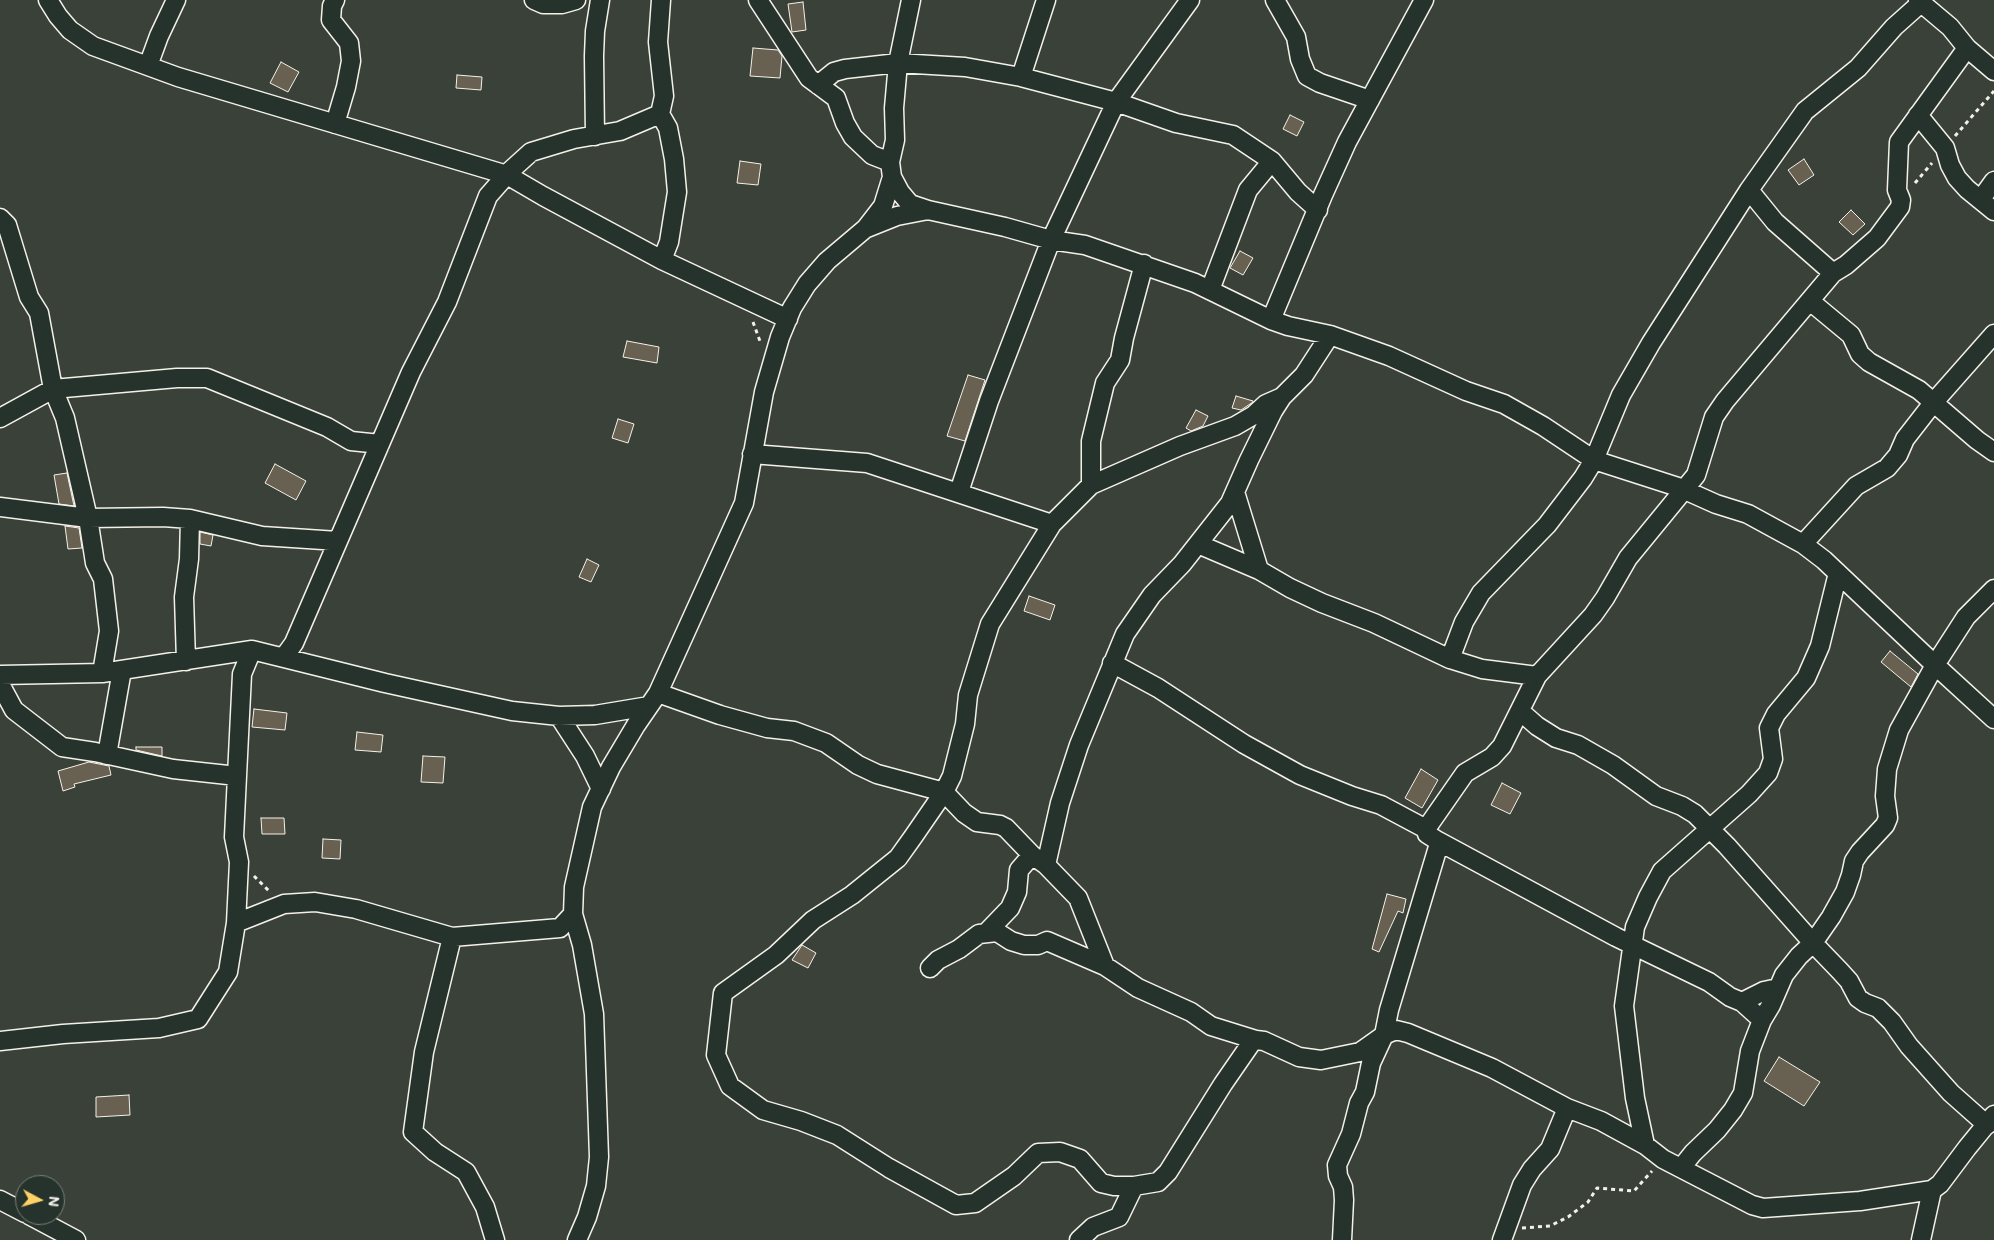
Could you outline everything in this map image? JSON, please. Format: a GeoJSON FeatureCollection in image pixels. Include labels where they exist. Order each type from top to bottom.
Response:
{"type":"FeatureCollection","features":[{"type":"Feature","properties":{"kind":"street"},"geometry":{"type":"LineString","coordinates":[[48,0],[70,30],[93,46],[178,77],[507,174],[543,196],[662,260],[788,319]]}},
{"type":"Feature","properties":{"kind":"street"},"geometry":{"type":"LineString","coordinates":[[148,66],[159,36],[176,0]]}},
{"type":"Feature","properties":{"kind":"street"},"geometry":{"type":"LineString","coordinates":[[334,0],[331,20],[349,43],[350,61],[346,87],[335,124]]}},
{"type":"Feature","properties":{"kind":"street"},"geometry":{"type":"LineString","coordinates":[[534,0],[543,4],[562,4],[576,0]]}},
{"type":"Feature","properties":{"kind":"street"},"geometry":{"type":"LineString","coordinates":[[596,136],[594,56],[595,31],[600,0]]}},
{"type":"Feature","properties":{"kind":"street"},"geometry":{"type":"LineString","coordinates":[[661,0],[658,42],[664,96],[660,114],[668,128],[674,159],[677,192],[669,242],[662,260]]}},
{"type":"Feature","properties":{"kind":"street"},"geometry":{"type":"LineString","coordinates":[[758,0],[809,78],[836,98],[845,123],[853,137],[891,170],[900,192],[910,204],[1052,240],[1084,245],[1144,264],[1210,290],[1271,320],[1288,326],[1330,335],[1389,356],[1466,391],[1504,404],[1543,426],[1594,460],[1685,490],[1716,504],[1748,514],[1802,544],[1824,560],[1935,665],[1993,714]]}},
{"type":"Feature","properties":{"kind":"street"},"geometry":{"type":"LineString","coordinates":[[577,1240],[587,1217],[596,1186],[599,1157],[594,1014],[582,945],[574,914],[574,887],[592,807],[611,767],[653,700],[744,503],[768,375],[792,308],[807,284],[827,261],[866,228],[884,206],[895,140],[894,108],[898,63],[911,0]]}},
{"type":"Feature","properties":{"kind":"street"},"geometry":{"type":"LineString","coordinates":[[1021,77],[1046,0]]}},
{"type":"Feature","properties":{"kind":"street"},"geometry":{"type":"LineString","coordinates":[[959,492],[989,401],[1052,240],[1116,102],[1190,0]]}},
{"type":"Feature","properties":{"kind":"street"},"geometry":{"type":"LineString","coordinates":[[1275,0],[1296,37],[1300,60],[1307,76],[1320,83],[1370,100]]}},
{"type":"Feature","properties":{"kind":"street"},"geometry":{"type":"LineString","coordinates":[[1271,320],[1323,194],[1343,151],[1423,0]]}},
{"type":"Feature","properties":{"kind":"street"},"geometry":{"type":"LineString","coordinates":[[1450,659],[1464,622],[1481,593],[1546,525],[1570,496],[1594,460],[1621,395],[1651,343],[1749,190],[1805,111],[1858,68],[1920,1],[1950,27],[1967,48],[1994,71]]}},
{"type":"Feature","properties":{"kind":"street"},"geometry":{"type":"LineString","coordinates":[[1432,835],[1465,774],[1492,757],[1502,746],[1537,676],[1593,615],[1628,558],[1696,475],[1714,417],[1833,273],[1846,265],[1877,238],[1900,207],[1901,200],[1897,190],[1899,142],[1967,48]]}},
{"type":"Feature","properties":{"kind":"street"},"geometry":{"type":"LineString","coordinates":[[818,86],[834,72],[898,63],[965,67],[1021,77],[1116,102],[1176,123],[1232,135],[1272,161],[1298,192],[1318,210]]}},
{"type":"Feature","properties":{"kind":"street"},"geometry":{"type":"LineString","coordinates":[[284,657],[294,643],[411,372],[447,302],[488,196],[507,174],[531,152],[574,139],[620,131],[660,114]]}},
{"type":"Feature","properties":{"kind":"street"},"geometry":{"type":"LineString","coordinates":[[1918,115],[1945,148],[1950,166],[1957,178],[1987,205],[1994,181]]}},
{"type":"Feature","properties":{"kind":"street"},"geometry":{"type":"LineString","coordinates":[[1210,290],[1248,190],[1272,161]]}},
{"type":"Feature","properties":{"kind":"street"},"geometry":{"type":"LineString","coordinates":[[1749,190],[1776,222],[1833,273]]}},
{"type":"Feature","properties":{"kind":"street"},"geometry":{"type":"LineString","coordinates":[[866,228],[897,216],[928,210]]}},
{"type":"Feature","properties":{"kind":"street"},"geometry":{"type":"LineString","coordinates":[[0,218],[7,225],[29,297],[39,313],[52,389],[65,418],[88,518],[95,563],[103,579],[108,631],[102,673]]}},
{"type":"Feature","properties":{"kind":"street"},"geometry":{"type":"LineString","coordinates":[[1091,485],[1091,441],[1106,383],[1120,360],[1144,264]]}},
{"type":"Feature","properties":{"kind":"street"},"geometry":{"type":"LineString","coordinates":[[1810,301],[1851,335],[1860,354],[1869,362],[1919,390],[1976,440],[1994,452]]}},
{"type":"Feature","properties":{"kind":"street"},"geometry":{"type":"LineString","coordinates":[[1802,544],[1856,486],[1887,468],[1898,455],[1905,439],[1933,403],[1994,334]]}},
{"type":"Feature","properties":{"kind":"street"},"geometry":{"type":"LineString","coordinates":[[986,933],[1010,908],[1017,892],[1019,870],[1039,860],[1079,745],[1125,634],[1152,594],[1198,544],[1230,503],[1261,435],[1282,397],[1304,375],[1330,335]]}},
{"type":"Feature","properties":{"kind":"street"},"geometry":{"type":"LineString","coordinates":[[0,418],[52,389],[177,378],[206,378],[327,427],[351,441],[380,444]]}},
{"type":"Feature","properties":{"kind":"street"},"geometry":{"type":"LineString","coordinates":[[1256,1040],[1252,1042],[1223,1084],[1168,1172],[1158,1182],[1134,1186],[1114,1186],[1101,1183],[1080,1159],[1060,1152],[1038,1153],[1014,1176],[975,1203],[956,1205],[889,1168],[837,1135],[801,1121],[763,1110],[730,1086],[716,1055],[723,993],[776,955],[813,920],[852,895],[898,858],[944,792],[952,776],[965,724],[968,695],[990,624],[1052,524],[1091,485],[1180,446],[1235,426],[1254,415],[1266,404],[1282,397]]}},
{"type":"Feature","properties":{"kind":"street"},"geometry":{"type":"LineString","coordinates":[[752,454],[867,463],[1052,524]]}},
{"type":"Feature","properties":{"kind":"street"},"geometry":{"type":"LineString","coordinates":[[1235,492],[1258,570]]}},
{"type":"Feature","properties":{"kind":"street"},"geometry":{"type":"LineString","coordinates":[[0,506],[88,518],[162,517],[190,519],[262,536],[338,541]]}},
{"type":"Feature","properties":{"kind":"street"},"geometry":{"type":"LineString","coordinates":[[186,661],[184,597],[189,559],[190,519]]}},
{"type":"Feature","properties":{"kind":"street"},"geometry":{"type":"LineString","coordinates":[[1198,544],[1258,570],[1322,603],[1374,623],[1450,659],[1482,669],[1537,676]]}},
{"type":"Feature","properties":{"kind":"street"},"geometry":{"type":"LineString","coordinates":[[1645,1145],[1635,1098],[1624,1006],[1635,927],[1662,871],[1749,794],[1768,773],[1773,759],[1769,728],[1776,714],[1806,678],[1820,646],[1838,573]]}},
{"type":"Feature","properties":{"kind":"street"},"geometry":{"type":"LineString","coordinates":[[1681,1168],[1693,1153],[1717,1130],[1733,1110],[1743,1093],[1750,1050],[1784,975],[1799,956],[1813,943],[1845,892],[1854,862],[1860,852],[1888,818],[1884,796],[1887,769],[1899,730],[1935,665],[1966,617],[1994,589]]}},
{"type":"Feature","properties":{"kind":"street"},"geometry":{"type":"LineString","coordinates":[[0,675],[102,673],[252,650],[405,688],[512,711],[559,716],[596,715],[653,700],[768,728],[794,731],[826,743],[858,765],[877,774],[944,792],[964,814],[977,822],[1000,825],[1006,828],[1078,898],[1105,966]]}},
{"type":"Feature","properties":{"kind":"street"},"geometry":{"type":"LineString","coordinates":[[0,1041],[63,1034],[160,1028],[198,1019],[228,972],[236,923],[239,862],[234,837],[242,674],[252,650]]}},
{"type":"Feature","properties":{"kind":"street"},"geometry":{"type":"LineString","coordinates":[[1112,663],[1158,688],[1244,744],[1300,775],[1352,796],[1381,805],[1631,945],[1709,982],[1730,997],[1742,1002],[1762,1020]]}},
{"type":"Feature","properties":{"kind":"street"},"geometry":{"type":"LineString","coordinates":[[107,755],[122,670]]}},
{"type":"Feature","properties":{"kind":"street"},"geometry":{"type":"LineString","coordinates":[[0,684],[14,710],[62,747],[172,769],[237,776]]}},
{"type":"Feature","properties":{"kind":"street"},"geometry":{"type":"LineString","coordinates":[[930,968],[938,960],[959,949],[971,938],[980,934],[997,932],[1011,941],[1024,945],[1038,945],[1047,941],[1105,966],[1138,988],[1191,1012],[1211,1026],[1264,1041],[1299,1057],[1321,1060],[1360,1052],[1384,1035],[1396,1030],[1420,1037],[1508,1076],[1567,1108],[1601,1121],[1645,1145],[1663,1159],[1752,1205],[1763,1208],[1860,1201],[1932,1190],[1940,1184],[1990,1120],[1951,1093],[1909,1046],[1892,1022],[1878,1008],[1865,1004],[1858,998],[1844,976],[1696,814],[1682,806],[1656,796],[1613,765],[1578,745],[1556,738],[1537,726],[1520,711]]}},
{"type":"Feature","properties":{"kind":"street"},"geometry":{"type":"LineString","coordinates":[[559,716],[584,756],[601,789]]}},
{"type":"Feature","properties":{"kind":"street"},"geometry":{"type":"LineString","coordinates":[[1342,1240],[1344,1200],[1343,1187],[1338,1176],[1338,1165],[1351,1134],[1359,1103],[1365,1092],[1371,1062],[1384,1035],[1389,1010],[1438,847],[1432,835]]}},
{"type":"Feature","properties":{"kind":"street"},"geometry":{"type":"LineString","coordinates":[[236,923],[284,904],[315,902],[356,909],[452,937],[560,928],[574,914]]}},
{"type":"Feature","properties":{"kind":"street"},"geometry":{"type":"LineString","coordinates":[[452,937],[424,1052],[413,1132],[435,1152],[466,1172],[485,1207],[495,1240]]}},
{"type":"Feature","properties":{"kind":"street"},"geometry":{"type":"LineString","coordinates":[[1742,1002],[1764,991],[1778,988]]}},
{"type":"Feature","properties":{"kind":"street"},"geometry":{"type":"LineString","coordinates":[[1502,1240],[1522,1186],[1532,1169],[1550,1149],[1567,1108]]}},
{"type":"Feature","properties":{"kind":"street"},"geometry":{"type":"LineString","coordinates":[[1079,1240],[1093,1227],[1119,1217],[1134,1186]]}},
{"type":"Feature","properties":{"kind":"street"},"geometry":{"type":"LineString","coordinates":[[1921,1240],[1932,1190]]}},
{"type":"Feature","properties":{"kind":"street"},"geometry":{"type":"LineString","coordinates":[[0,1200],[15,1208]]}},
{"type":"Feature","properties":{"kind":"street"},"geometry":{"type":"LineString","coordinates":[[48,1225],[76,1240]]}},
{"type":"Feature","properties":{"kind":"path"},"geometry":{"type":"LineString","coordinates":[[743,298],[759,335],[768,375]]}},
{"type":"Feature","properties":{"kind":"path"},"geometry":{"type":"LineString","coordinates":[[239,862],[284,904]]}},
{"type":"Feature","properties":{"kind":"path"},"geometry":{"type":"LineString","coordinates":[[1511,1219],[1519,1228],[1550,1226],[1568,1217],[1588,1202],[1597,1188],[1634,1191],[1663,1159]]}},
{"type":"Feature","properties":{"kind":"building"},"geometry":{"type":"Polygon","coordinates":[[[803,2],[806,30],[792,32],[788,4],[803,2]]]}},
{"type":"Feature","properties":{"kind":"building"},"geometry":{"type":"Polygon","coordinates":[[[753,48],[778,50],[782,56],[780,78],[750,76],[753,48]]]}},
{"type":"Feature","properties":{"kind":"building"},"geometry":{"type":"Polygon","coordinates":[[[281,62],[299,72],[288,92],[270,83],[281,62]]]}},
{"type":"Feature","properties":{"kind":"building"},"geometry":{"type":"Polygon","coordinates":[[[457,75],[482,77],[481,90],[456,88],[457,75]]]}},
{"type":"Feature","properties":{"kind":"building"},"geometry":{"type":"Polygon","coordinates":[[[1290,115],[1304,122],[1297,136],[1283,129],[1290,115]]]}},
{"type":"Feature","properties":{"kind":"building"},"geometry":{"type":"Polygon","coordinates":[[[1804,159],[1814,175],[1799,185],[1788,170],[1804,159]]]}},
{"type":"Feature","properties":{"kind":"building"},"geometry":{"type":"Polygon","coordinates":[[[740,161],[761,164],[758,185],[737,183],[740,161]]]}},
{"type":"Feature","properties":{"kind":"building"},"geometry":{"type":"Polygon","coordinates":[[[1851,210],[1865,224],[1853,235],[1839,222],[1851,210]]]}},
{"type":"Feature","properties":{"kind":"building"},"geometry":{"type":"Polygon","coordinates":[[[1240,251],[1253,258],[1243,275],[1230,268],[1240,251]]]}},
{"type":"Feature","properties":{"kind":"building"},"geometry":{"type":"Polygon","coordinates":[[[627,341],[659,347],[657,363],[623,357],[627,341]]]}},
{"type":"Feature","properties":{"kind":"building"},"geometry":{"type":"Polygon","coordinates":[[[968,375],[985,380],[965,441],[947,436],[968,375]]]}},
{"type":"Feature","properties":{"kind":"building"},"geometry":{"type":"Polygon","coordinates":[[[1236,396],[1253,402],[1241,410],[1232,408],[1236,396]]]}},
{"type":"Feature","properties":{"kind":"building"},"geometry":{"type":"Polygon","coordinates":[[[1196,410],[1208,416],[1203,426],[1191,431],[1186,428],[1196,410]]]}},
{"type":"Feature","properties":{"kind":"building"},"geometry":{"type":"Polygon","coordinates":[[[618,419],[634,424],[628,443],[612,438],[618,419]]]}},
{"type":"Feature","properties":{"kind":"building"},"geometry":{"type":"Polygon","coordinates":[[[275,464],[306,481],[296,500],[265,483],[275,464]]]}},
{"type":"Feature","properties":{"kind":"building"},"geometry":{"type":"Polygon","coordinates":[[[67,473],[74,506],[59,504],[54,475],[67,473]]]}},
{"type":"Feature","properties":{"kind":"building"},"geometry":{"type":"Polygon","coordinates":[[[65,526],[79,528],[82,548],[68,549],[65,526]]]}},
{"type":"Feature","properties":{"kind":"building"},"geometry":{"type":"Polygon","coordinates":[[[200,532],[213,535],[211,546],[200,544],[200,532]]]}},
{"type":"Feature","properties":{"kind":"building"},"geometry":{"type":"Polygon","coordinates":[[[587,559],[599,565],[591,582],[579,577],[587,559]]]}},
{"type":"Feature","properties":{"kind":"building"},"geometry":{"type":"Polygon","coordinates":[[[1029,596],[1055,605],[1050,620],[1024,611],[1029,596]]]}},
{"type":"Feature","properties":{"kind":"building"},"geometry":{"type":"Polygon","coordinates":[[[1890,651],[1918,674],[1911,687],[1881,662],[1890,651]]]}},
{"type":"Feature","properties":{"kind":"building"},"geometry":{"type":"Polygon","coordinates":[[[254,709],[287,713],[285,730],[252,727],[254,709]]]}},
{"type":"Feature","properties":{"kind":"building"},"geometry":{"type":"Polygon","coordinates":[[[357,732],[383,735],[381,752],[355,750],[357,732]]]}},
{"type":"Feature","properties":{"kind":"building"},"geometry":{"type":"Polygon","coordinates":[[[136,747],[162,747],[162,756],[136,750],[136,747]]]}},
{"type":"Feature","properties":{"kind":"building"},"geometry":{"type":"Polygon","coordinates":[[[423,756],[445,757],[443,783],[421,782],[423,756]]]}},
{"type":"Feature","properties":{"kind":"building"},"geometry":{"type":"Polygon","coordinates":[[[89,762],[109,766],[111,775],[74,784],[75,787],[63,791],[58,771],[89,762]]]}},
{"type":"Feature","properties":{"kind":"building"},"geometry":{"type":"Polygon","coordinates":[[[1421,769],[1438,780],[1422,808],[1405,798],[1421,769]]]}},
{"type":"Feature","properties":{"kind":"building"},"geometry":{"type":"Polygon","coordinates":[[[1502,783],[1521,793],[1510,814],[1491,805],[1502,783]]]}},
{"type":"Feature","properties":{"kind":"building"},"geometry":{"type":"Polygon","coordinates":[[[261,818],[284,818],[285,834],[262,834],[261,818]]]}},
{"type":"Feature","properties":{"kind":"building"},"geometry":{"type":"Polygon","coordinates":[[[323,839],[341,840],[340,859],[322,858],[323,839]]]}},
{"type":"Feature","properties":{"kind":"building"},"geometry":{"type":"Polygon","coordinates":[[[1387,894],[1406,899],[1403,913],[1398,911],[1379,952],[1372,949],[1387,894]]]}},
{"type":"Feature","properties":{"kind":"building"},"geometry":{"type":"Polygon","coordinates":[[[802,945],[816,953],[808,968],[792,960],[802,945]]]}},
{"type":"Feature","properties":{"kind":"building"},"geometry":{"type":"Polygon","coordinates":[[[1779,1057],[1820,1082],[1804,1106],[1764,1081],[1779,1057]]]}},
{"type":"Feature","properties":{"kind":"building"},"geometry":{"type":"Polygon","coordinates":[[[129,1095],[130,1115],[96,1117],[96,1097],[129,1095]]]}}]}
